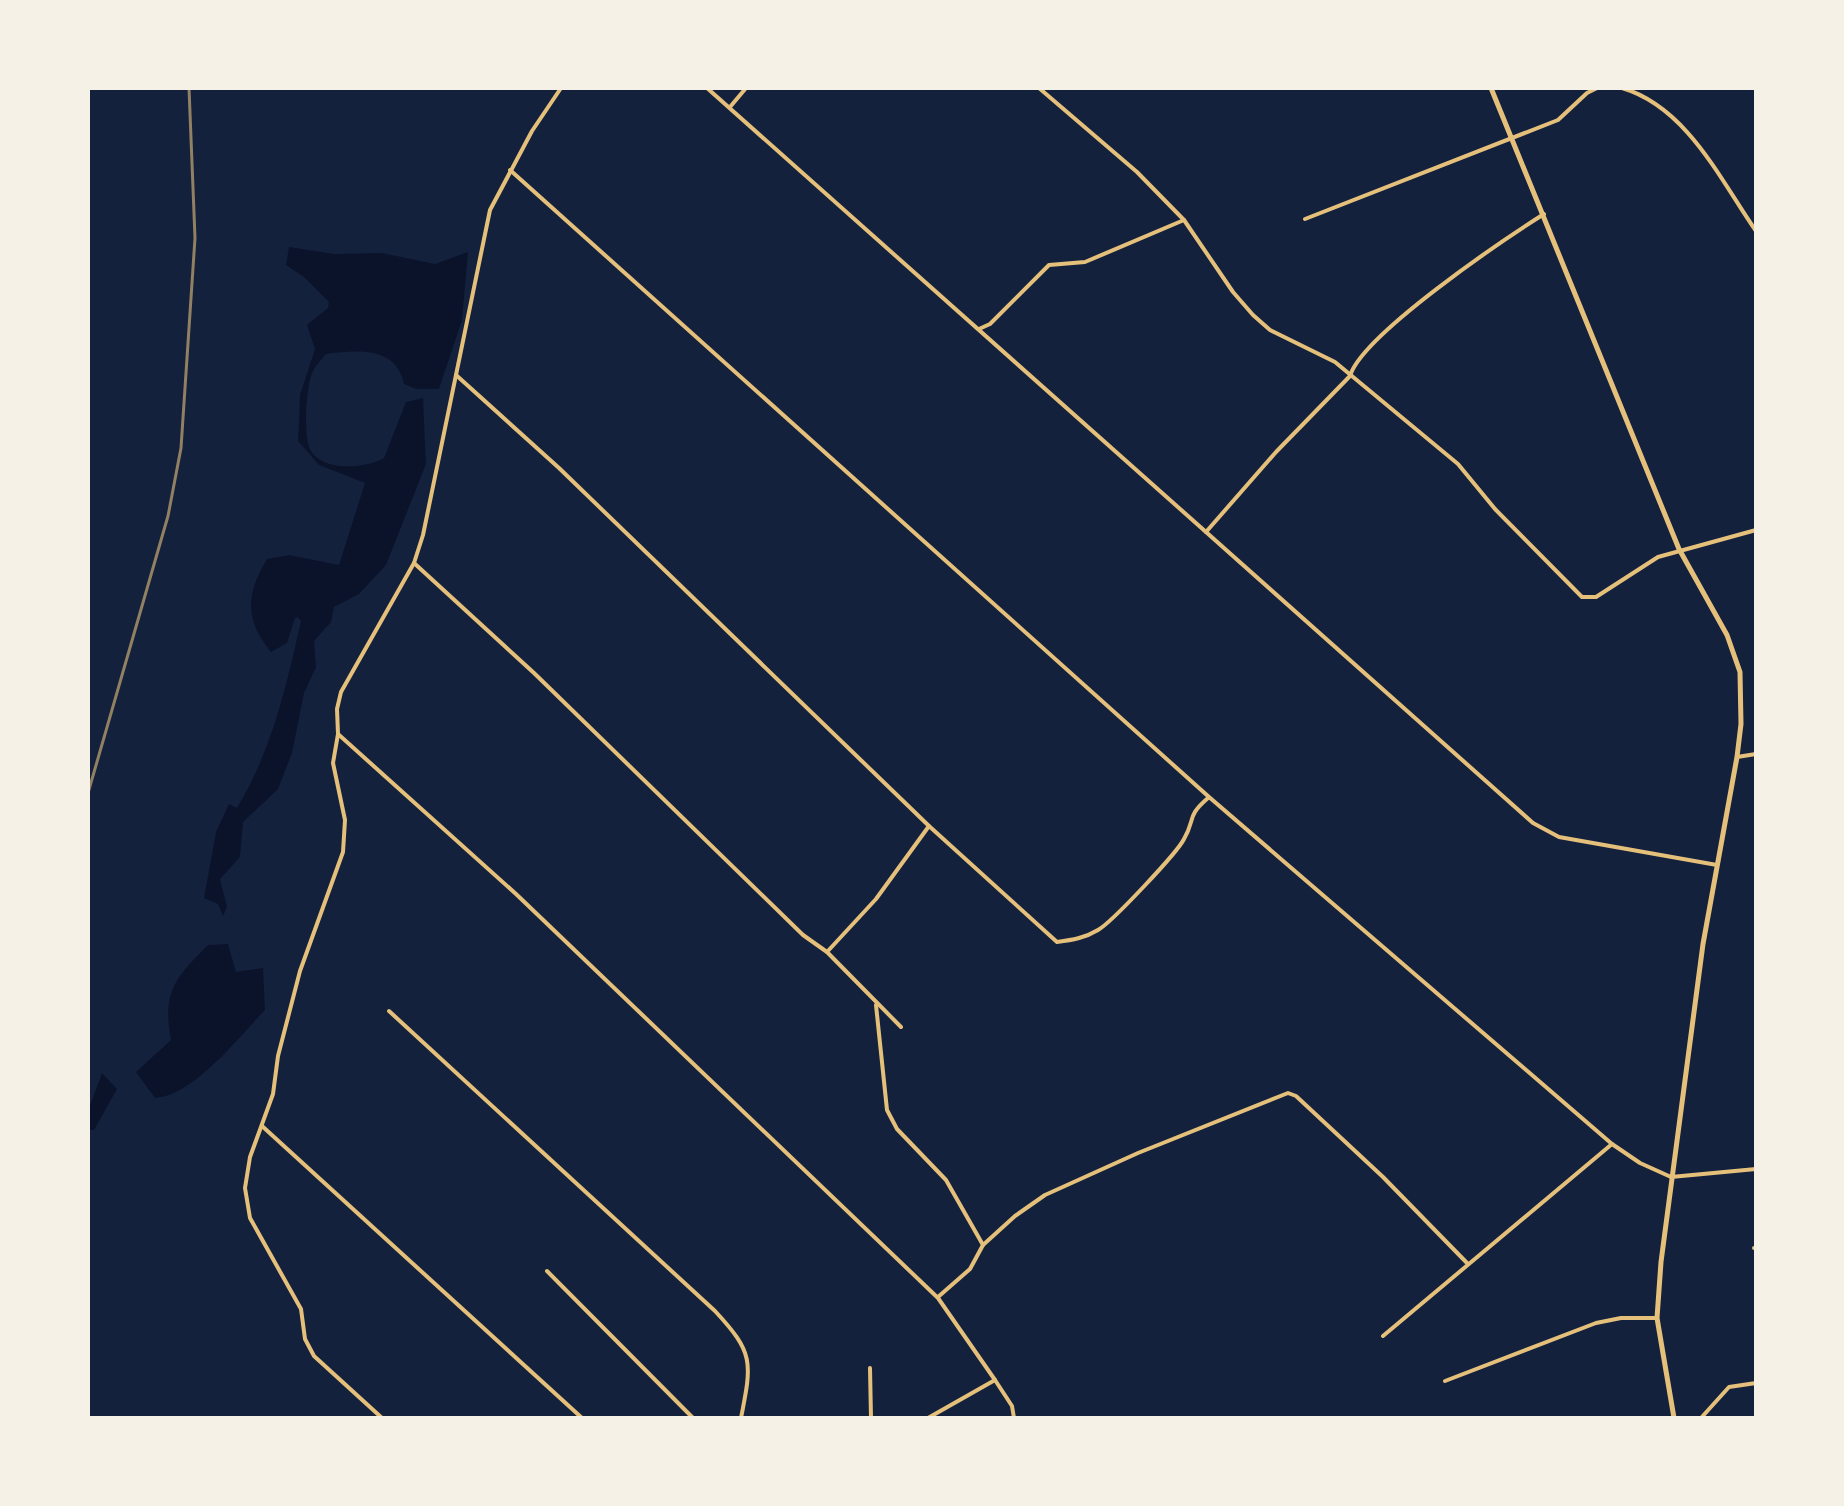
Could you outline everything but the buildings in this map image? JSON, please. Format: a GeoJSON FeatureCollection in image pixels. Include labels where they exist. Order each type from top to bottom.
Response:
{"type":"FeatureCollection","features":[{"type":"Feature","properties":{"kind":"street"},"geometry":{"type":"LineString","coordinates":[[382,1418],[314,1356],[305,1339],[301,1309],[250,1218],[245,1188],[250,1157],[262,1126],[300,971],[343,852],[345,820],[333,763],[341,692],[414,563],[423,535],[490,210],[510,170],[561,88]]}},
{"type":"Feature","properties":{"kind":"street"},"geometry":{"type":"LineString","coordinates":[[707,88],[1547,832],[1720,865]]}},
{"type":"Feature","properties":{"kind":"street"},"geometry":{"type":"LineString","coordinates":[[730,107],[746,88]]}},
{"type":"Feature","properties":{"kind":"street"},"geometry":{"type":"LineString","coordinates":[[1039,88],[1137,172],[1184,220],[1233,292],[1253,315],[1270,330],[1335,362],[1458,464],[1495,509],[1582,597],[1596,597],[1636,568],[1679,549],[1756,530]]}},
{"type":"Feature","properties":{"kind":"street"},"geometry":{"type":"LineString","coordinates":[[1491,88],[1679,549],[1735,654],[1742,696],[1737,757],[1720,865],[1701,957],[1661,1262],[1657,1318],[1674,1418]]}},
{"type":"Feature","properties":{"kind":"street"},"geometry":{"type":"LineString","coordinates":[[1305,219],[1558,120],[1587,93],[1597,88]]}},
{"type":"Feature","properties":{"kind":"street"},"geometry":{"type":"LineString","coordinates":[[1622,88],[1646,99],[1710,159],[1756,231]]}},
{"type":"Feature","properties":{"kind":"street"},"geometry":{"type":"LineString","coordinates":[[510,170],[1209,797],[1612,1144],[1640,1163],[1671,1177],[1756,1169]]}},
{"type":"Feature","properties":{"kind":"street"},"geometry":{"type":"LineString","coordinates":[[1206,532],[1276,452],[1350,376],[1353,364],[1382,334],[1544,214]]}},
{"type":"Feature","properties":{"kind":"street"},"geometry":{"type":"LineString","coordinates":[[979,329],[990,324],[1049,265],[1085,262],[1184,220]]}},
{"type":"Feature","properties":{"kind":"street"},"geometry":{"type":"LineString","coordinates":[[456,375],[559,468],[929,826],[1057,942],[1078,939],[1101,929],[1170,857],[1185,838],[1191,813],[1209,797]]}},
{"type":"Feature","properties":{"kind":"street"},"geometry":{"type":"LineString","coordinates":[[414,563],[534,673],[803,935],[827,952],[901,1027]]}},
{"type":"Feature","properties":{"kind":"street"},"geometry":{"type":"LineString","coordinates":[[338,734],[516,894],[938,1298],[1012,1406],[1014,1418]]}},
{"type":"Feature","properties":{"kind":"street"},"geometry":{"type":"LineString","coordinates":[[1737,757],[1756,754]]}},
{"type":"Feature","properties":{"kind":"street"},"geometry":{"type":"LineString","coordinates":[[827,952],[876,899],[929,826]]}},
{"type":"Feature","properties":{"kind":"street"},"geometry":{"type":"LineString","coordinates":[[875,1003],[887,1110],[897,1129],[946,1180],[983,1245]]}},
{"type":"Feature","properties":{"kind":"street"},"geometry":{"type":"LineString","coordinates":[[389,1011],[742,1339],[748,1360],[741,1418]]}},
{"type":"Feature","properties":{"kind":"street"},"geometry":{"type":"LineString","coordinates":[[938,1298],[970,1269],[983,1245],[1015,1216],[1045,1195],[1138,1153],[1288,1093],[1296,1096],[1383,1177],[1468,1264]]}},
{"type":"Feature","properties":{"kind":"street"},"geometry":{"type":"LineString","coordinates":[[262,1126],[582,1418]]}},
{"type":"Feature","properties":{"kind":"street"},"geometry":{"type":"LineString","coordinates":[[1383,1336],[1612,1144]]}},
{"type":"Feature","properties":{"kind":"street"},"geometry":{"type":"LineString","coordinates":[[547,1271],[693,1418]]}},
{"type":"Feature","properties":{"kind":"street"},"geometry":{"type":"LineString","coordinates":[[1445,1381],[1596,1323],[1621,1318],[1657,1318]]}},
{"type":"Feature","properties":{"kind":"street"},"geometry":{"type":"LineString","coordinates":[[870,1368],[871,1418]]}},
{"type":"Feature","properties":{"kind":"street"},"geometry":{"type":"LineString","coordinates":[[928,1418],[995,1380]]}},
{"type":"Feature","properties":{"kind":"street"},"geometry":{"type":"LineString","coordinates":[[1701,1418],[1729,1387],[1756,1383]]}},
{"type":"Feature","properties":{"kind":"water"},"geometry":{"type":"Polygon","coordinates":[[[289,247],[334,254],[382,253],[435,264],[468,252],[462,320],[439,389],[416,389],[404,384],[393,363],[374,353],[326,354],[311,376],[306,421],[308,442],[316,457],[324,462],[345,466],[367,464],[384,458],[406,402],[423,398],[426,464],[386,565],[359,594],[334,607],[331,622],[314,641],[316,667],[304,693],[292,753],[278,789],[243,822],[240,857],[220,879],[227,907],[223,916],[218,904],[204,898],[216,832],[229,804],[237,808],[260,764],[283,694],[301,621],[295,618],[287,643],[271,652],[252,617],[255,584],[267,559],[289,555],[339,565],[365,483],[319,465],[298,441],[300,395],[315,349],[307,325],[328,308],[329,302],[304,277],[286,265],[289,247]]]}},
{"type":"Feature","properties":{"kind":"water"},"geometry":{"type":"Polygon","coordinates":[[[228,944],[236,972],[263,968],[265,1010],[200,1076],[170,1095],[155,1098],[136,1072],[171,1040],[168,1010],[174,987],[187,967],[208,945],[228,944]]]}},
{"type":"Feature","properties":{"kind":"water"},"geometry":{"type":"Polygon","coordinates":[[[102,1073],[117,1089],[94,1130],[88,1130],[88,1111],[102,1073]]]}},
{"type":"Feature","properties":{"kind":"railway"},"geometry":{"type":"LineString","coordinates":[[88,793],[168,516],[181,448],[195,238],[189,88]]}}]}
